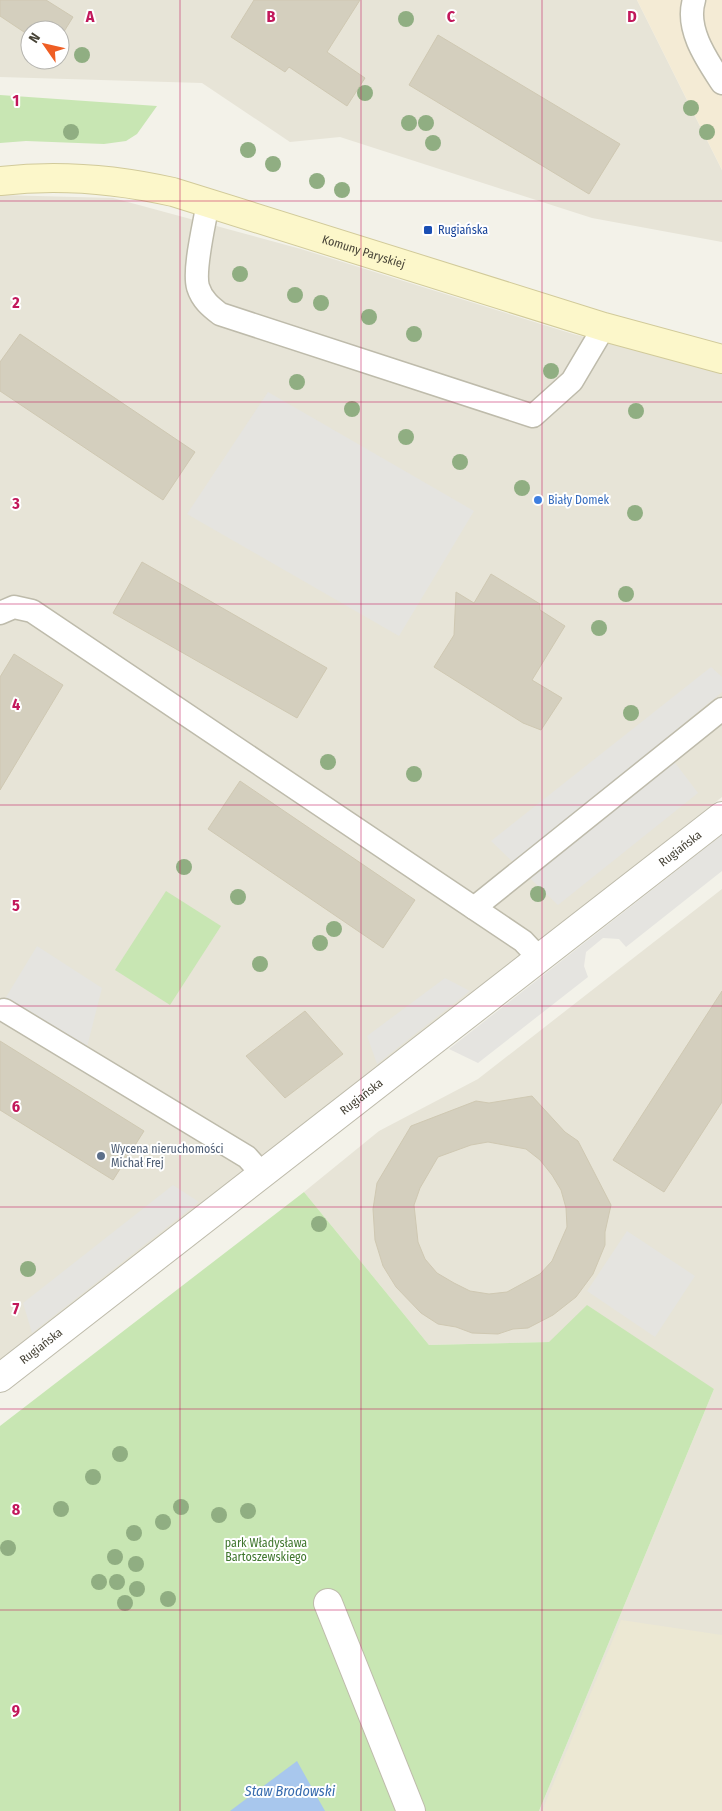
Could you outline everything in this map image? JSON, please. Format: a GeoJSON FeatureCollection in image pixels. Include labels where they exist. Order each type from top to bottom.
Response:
{"type":"FeatureCollection","features":[{"type":"Feature","properties":{"kind":"street","name":"Komuny Paryskiej"},"geometry":{"type":"LineString","coordinates":[[0,181],[49,177],[107,180],[142,185],[208,202],[604,327],[722,360]]}},
{"type":"Feature","properties":{"kind":"street","name":"Rugiańska"},"geometry":{"type":"LineString","coordinates":[[0,1378],[722,816]]}},
{"type":"Feature","properties":{"kind":"street"},"geometry":{"type":"LineString","coordinates":[[328,1603],[411,1811]]}},
{"type":"Feature","properties":{"kind":"lane"},"geometry":{"type":"LineString","coordinates":[[694,0],[692,8],[700,49],[722,83]]}},
{"type":"Feature","properties":{"kind":"lane"},"geometry":{"type":"LineString","coordinates":[[208,202],[198,269],[198,287],[206,303],[220,314],[533,416],[572,381],[604,327]]}},
{"type":"Feature","properties":{"kind":"lane"},"geometry":{"type":"LineString","coordinates":[[0,613],[14,607],[32,611],[474,908],[522,942],[539,958]]}},
{"type":"Feature","properties":{"kind":"lane"},"geometry":{"type":"LineString","coordinates":[[474,908],[722,709]]}},
{"type":"Feature","properties":{"kind":"lane"},"geometry":{"type":"LineString","coordinates":[[4,1010],[247,1157],[263,1175]]}},
{"type":"Feature","properties":{"kind":"shaded area"},"geometry":{"type":"Polygon","coordinates":[[[0,0],[637,0],[722,170],[722,242],[592,218],[340,137],[290,142],[202,83],[0,77],[0,0]]]}},
{"type":"Feature","properties":{"kind":"shaded area"},"geometry":{"type":"Polygon","coordinates":[[[637,0],[722,0],[722,170],[637,0]]]}},
{"type":"Feature","properties":{"kind":"shaded area"},"geometry":{"type":"Polygon","coordinates":[[[0,195],[113,198],[301,249],[573,334],[722,372],[722,797],[0,1365],[0,195]]]}},
{"type":"Feature","properties":{"kind":"shaded area"},"geometry":{"type":"Polygon","coordinates":[[[268,392],[474,511],[399,636],[187,514],[268,392]]]}},
{"type":"Feature","properties":{"kind":"shaded area"},"geometry":{"type":"Polygon","coordinates":[[[711,667],[722,677],[722,692],[660,743],[698,793],[558,905],[491,841],[711,667]]]}},
{"type":"Feature","properties":{"kind":"shaded area"},"geometry":{"type":"Polygon","coordinates":[[[722,835],[722,871],[626,947],[619,939],[603,938],[586,952],[584,966],[588,977],[478,1063],[449,1049],[722,835]]]}},
{"type":"Feature","properties":{"kind":"shaded area"},"geometry":{"type":"Polygon","coordinates":[[[722,889],[722,1811],[539,1811],[714,1389],[549,1342],[429,1345],[304,1192],[379,1131],[478,1079],[722,889]]]}},
{"type":"Feature","properties":{"kind":"shaded area"},"geometry":{"type":"Polygon","coordinates":[[[37,946],[102,988],[84,1059],[0,1007],[37,946]]]}},
{"type":"Feature","properties":{"kind":"shaded area"},"geometry":{"type":"Polygon","coordinates":[[[445,978],[470,991],[377,1064],[367,1036],[445,978]]]}},
{"type":"Feature","properties":{"kind":"shaded area"},"geometry":{"type":"Polygon","coordinates":[[[173,1185],[199,1202],[32,1333],[23,1303],[173,1185]]]}},
{"type":"Feature","properties":{"kind":"shaded area"},"geometry":{"type":"Polygon","coordinates":[[[627,1231],[695,1276],[655,1337],[587,1291],[627,1231]]]}},
{"type":"Feature","properties":{"kind":"shaded area"},"geometry":{"type":"Polygon","coordinates":[[[621,1620],[722,1635],[722,1811],[542,1811],[621,1620]]]}},
{"type":"Feature","properties":{"kind":"green space"},"geometry":{"type":"Polygon","coordinates":[[[0,95],[157,106],[137,134],[126,141],[104,144],[26,141],[0,143],[0,95]]]}},
{"type":"Feature","properties":{"kind":"green space"},"geometry":{"type":"Polygon","coordinates":[[[166,891],[221,926],[170,1005],[115,970],[166,891]]]}},
{"type":"Feature","properties":{"kind":"green space","name":"park Władysława Bartoszewskiego"},"geometry":{"type":"Polygon","coordinates":[[[304,1192],[429,1345],[549,1342],[587,1305],[714,1389],[539,1811],[0,1811],[0,1426],[304,1192]]]}},
{"type":"Feature","properties":{"kind":"water","name":"Staw Brodowski"},"geometry":{"type":"Polygon","coordinates":[[[297,1761],[325,1811],[230,1811],[297,1761]]]}},
{"type":"Feature","properties":{"kind":"building"},"geometry":{"type":"Polygon","coordinates":[[[0,0],[46,0],[73,17],[70,22],[70,20],[20,20],[20,29],[0,16],[0,0]]]}},
{"type":"Feature","properties":{"kind":"building"},"geometry":{"type":"Polygon","coordinates":[[[254,0],[360,0],[327,52],[365,78],[347,106],[289,67],[285,72],[231,37],[254,0]]]}},
{"type":"Feature","properties":{"kind":"building"},"geometry":{"type":"Polygon","coordinates":[[[438,35],[620,144],[589,194],[409,85],[438,35]]]}},
{"type":"Feature","properties":{"kind":"building"},"geometry":{"type":"Polygon","coordinates":[[[20,334],[195,452],[163,500],[0,391],[0,362],[20,334]]]}},
{"type":"Feature","properties":{"kind":"building"},"geometry":{"type":"Polygon","coordinates":[[[142,562],[327,668],[297,718],[113,613],[142,562]]]}},
{"type":"Feature","properties":{"kind":"building"},"geometry":{"type":"Polygon","coordinates":[[[491,574],[540,604],[540,610],[565,626],[532,680],[562,698],[541,730],[523,723],[434,667],[454,635],[456,592],[474,603],[491,574]]]}},
{"type":"Feature","properties":{"kind":"building"},"geometry":{"type":"Polygon","coordinates":[[[14,654],[63,685],[0,790],[0,677],[14,654]]]}},
{"type":"Feature","properties":{"kind":"building"},"geometry":{"type":"Polygon","coordinates":[[[240,781],[415,900],[383,948],[208,829],[240,781]]]}},
{"type":"Feature","properties":{"kind":"building"},"geometry":{"type":"Polygon","coordinates":[[[722,991],[722,1102],[664,1192],[613,1160],[722,991]]]}},
{"type":"Feature","properties":{"kind":"building"},"geometry":{"type":"Polygon","coordinates":[[[305,1011],[343,1054],[285,1098],[246,1056],[305,1011]]]}},
{"type":"Feature","properties":{"kind":"building"},"geometry":{"type":"Polygon","coordinates":[[[0,1041],[144,1131],[113,1180],[0,1110],[0,1041]]]}},
{"type":"Feature","properties":{"kind":"building"},"geometry":{"type":"Polygon","coordinates":[[[532,1096],[565,1132],[578,1141],[611,1205],[605,1232],[605,1245],[593,1274],[576,1297],[553,1315],[528,1328],[513,1329],[498,1334],[472,1333],[456,1327],[438,1324],[421,1313],[396,1287],[383,1266],[375,1240],[373,1209],[377,1183],[411,1126],[476,1101],[489,1103],[532,1096]],[[488,1142],[471,1145],[438,1157],[420,1188],[414,1205],[418,1242],[425,1259],[437,1273],[470,1291],[489,1294],[507,1292],[540,1274],[552,1261],[567,1227],[566,1208],[561,1190],[540,1160],[526,1149],[488,1142]]]}},
{"type":"Feature","properties":{"kind":"place","name":"Rugiańska"},"geometry":{"type":"Point","coordinates":[428,230]}},
{"type":"Feature","properties":{"kind":"place","name":"Biały Domek"},"geometry":{"type":"Point","coordinates":[538,500]}},
{"type":"Feature","properties":{"kind":"place","name":"Wycena nieruchomości Michał Frej"},"geometry":{"type":"Point","coordinates":[101,1156]}}]}
